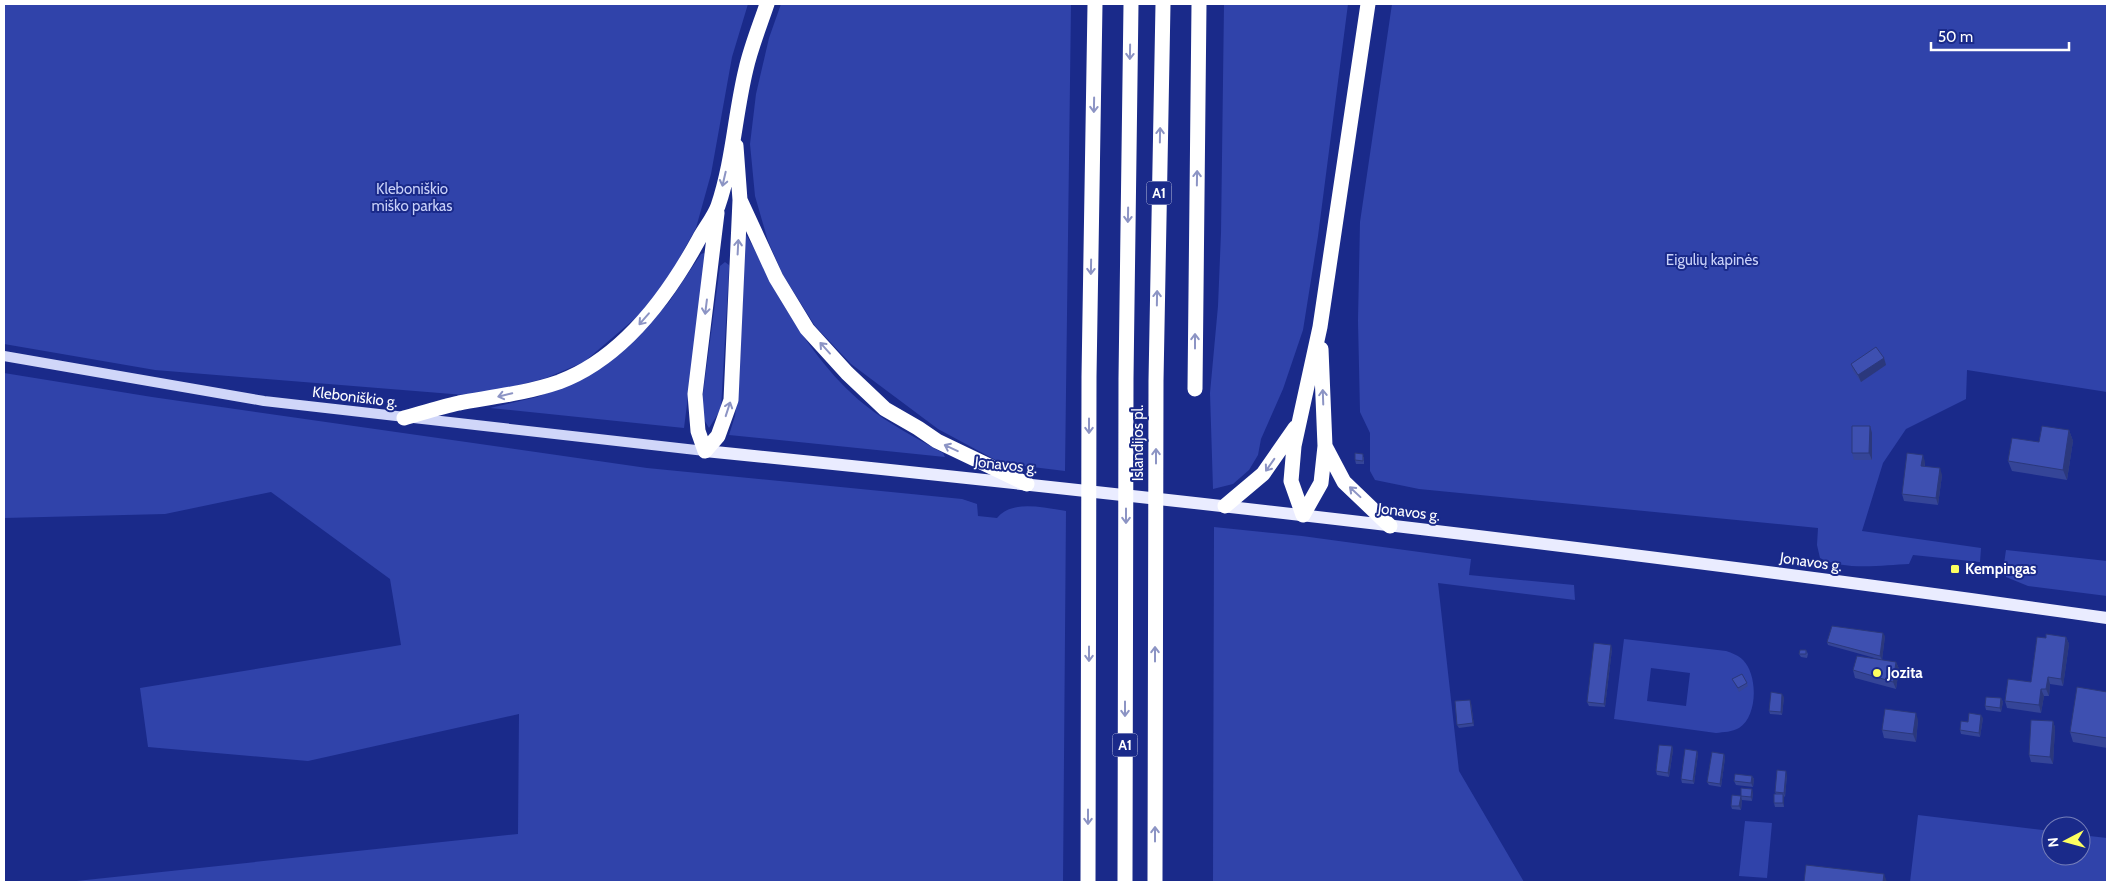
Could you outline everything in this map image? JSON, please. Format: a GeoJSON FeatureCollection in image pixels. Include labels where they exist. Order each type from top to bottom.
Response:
{"type":"FeatureCollection","features":[{"type":"Feature","properties":{"kind":"highway"},"geometry":{"type":"LineString","coordinates":[[735,132],[740,200],[731,400],[718,436],[705,451],[698,431],[695,394],[718,207],[735,132],[746,68],[766,4]]}},
{"type":"Feature","properties":{"kind":"highway"},"geometry":{"type":"LineString","coordinates":[[1088,882],[1089,377],[1095,4]]}},
{"type":"Feature","properties":{"kind":"highway","name":"Islandijos pl."},"geometry":{"type":"LineString","coordinates":[[1125,882],[1126,379],[1131,4]]}},
{"type":"Feature","properties":{"kind":"highway","name":"Islandijos pl."},"geometry":{"type":"LineString","coordinates":[[1155,882],[1156,381],[1163,4]]}},
{"type":"Feature","properties":{"kind":"highway"},"geometry":{"type":"LineString","coordinates":[[1195,389],[1199,4]]}},
{"type":"Feature","properties":{"kind":"highway"},"geometry":{"type":"LineString","coordinates":[[1304,515],[1291,481],[1298,425],[1320,327],[1368,4]]}},
{"type":"Feature","properties":{"kind":"highway"},"geometry":{"type":"LineString","coordinates":[[740,200],[776,278],[807,329],[847,373],[885,409],[937,441],[1027,484]]}},
{"type":"Feature","properties":{"kind":"highway"},"geometry":{"type":"LineString","coordinates":[[404,418],[558,382],[584,370],[613,350],[640,324],[664,294],[690,255],[718,207]]}},
{"type":"Feature","properties":{"kind":"highway"},"geometry":{"type":"LineString","coordinates":[[1304,515],[1321,483],[1324,446],[1320,327]]}},
{"type":"Feature","properties":{"kind":"highway"},"geometry":{"type":"LineString","coordinates":[[1225,506],[1263,474],[1298,425]]}},
{"type":"Feature","properties":{"kind":"highway"},"geometry":{"type":"LineString","coordinates":[[1324,446],[1344,482],[1390,526]]}},
{"type":"Feature","properties":{"kind":"main road","name":"Jonavos g."},"geometry":{"type":"LineString","coordinates":[[705,451],[1304,515],[1764,572],[2107,618]]}},
{"type":"Feature","properties":{"kind":"street","name":"Kleboniškio g."},"geometry":{"type":"LineString","coordinates":[[4,356],[264,401],[705,451]]}},
{"type":"Feature","properties":{"kind":"green space","name":"Kleboniškio miško parkas"},"geometry":{"type":"Polygon","coordinates":[[[4,4],[748,4],[732,57],[711,174],[696,228],[670,275],[639,315],[584,362],[546,378],[477,396],[155,370],[4,344],[4,4]]]}},
{"type":"Feature","properties":{"kind":"green space"},"geometry":{"type":"Polygon","coordinates":[[[781,4],[1071,4],[1065,471],[1001,463],[938,429],[851,364],[815,326],[783,275],[768,241],[755,196],[750,144],[756,94],[769,38],[781,4]]]}},
{"type":"Feature","properties":{"kind":"green space"},"geometry":{"type":"Polygon","coordinates":[[[1224,4],[1348,4],[1318,236],[1303,330],[1283,389],[1261,439],[1258,455],[1249,470],[1233,484],[1213,489],[1210,393],[1218,306],[1221,233],[1224,4]]]}},
{"type":"Feature","properties":{"kind":"green space","name":"Eigulių kapinės"},"geometry":{"type":"Polygon","coordinates":[[[1392,4],[2107,4],[2107,392],[1967,370],[1966,399],[1906,429],[1883,463],[1862,531],[1981,548],[1980,562],[1913,555],[1909,564],[1840,565],[1820,558],[1817,545],[1818,528],[1419,489],[1375,480],[1370,471],[1370,433],[1360,412],[1358,321],[1360,222],[1392,4]]]}},
{"type":"Feature","properties":{"kind":"green space"},"geometry":{"type":"Polygon","coordinates":[[[745,233],[781,301],[808,343],[829,370],[852,394],[874,412],[943,453],[945,457],[729,435],[735,416],[739,384],[745,233]]]}},
{"type":"Feature","properties":{"kind":"green space"},"geometry":{"type":"Polygon","coordinates":[[[704,253],[706,255],[684,428],[490,408],[537,397],[585,378],[626,347],[669,302],[701,254],[704,253]]]}},
{"type":"Feature","properties":{"kind":"green space"},"geometry":{"type":"Polygon","coordinates":[[[725,262],[729,265],[729,269],[721,409],[709,428],[703,418],[702,401],[720,266],[725,262]]]}},
{"type":"Feature","properties":{"kind":"green space"},"geometry":{"type":"Polygon","coordinates":[[[4,373],[152,397],[647,468],[962,499],[977,504],[978,516],[997,518],[1011,508],[1029,506],[1066,511],[1063,882],[67,882],[518,834],[519,714],[308,761],[148,747],[140,688],[401,645],[390,579],[271,492],[165,514],[4,518],[4,373]]]}},
{"type":"Feature","properties":{"kind":"green space"},"geometry":{"type":"Polygon","coordinates":[[[1214,527],[1302,536],[1471,559],[1469,575],[1574,585],[1575,600],[1438,583],[1459,771],[1524,882],[1213,882],[1214,527]]]}},
{"type":"Feature","properties":{"kind":"green space"},"geometry":{"type":"Polygon","coordinates":[[[2006,550],[2107,561],[2107,596],[2028,586],[2006,577],[2004,564],[2006,550]]]}},
{"type":"Feature","properties":{"kind":"green space"},"geometry":{"type":"Polygon","coordinates":[[[1624,639],[1726,651],[1737,655],[1743,660],[1751,675],[1754,695],[1750,714],[1739,728],[1728,732],[1716,733],[1614,719],[1624,639]],[[1651,668],[1647,701],[1686,706],[1690,673],[1651,668]]]}},
{"type":"Feature","properties":{"kind":"green space"},"geometry":{"type":"Polygon","coordinates":[[[1918,815],[2041,830],[2041,866],[2091,866],[2091,836],[2107,838],[2107,882],[1910,882],[1918,815]]]}},
{"type":"Feature","properties":{"kind":"green space"},"geometry":{"type":"Polygon","coordinates":[[[1745,821],[1772,823],[1767,878],[1739,876],[1745,821]]]}},
{"type":"Feature","properties":{"kind":"building"},"geometry":{"type":"Polygon","coordinates":[[[1876,347],[1884,358],[1858,375],[1851,364],[1876,347]]]}},
{"type":"Feature","properties":{"kind":"building"},"geometry":{"type":"Polygon","coordinates":[[[1852,426],[1870,426],[1869,453],[1852,453],[1852,426]]]}},
{"type":"Feature","properties":{"kind":"building"},"geometry":{"type":"Polygon","coordinates":[[[2042,426],[2069,430],[2063,470],[2008,461],[2012,438],[2039,442],[2042,426]]]}},
{"type":"Feature","properties":{"kind":"building"},"geometry":{"type":"Polygon","coordinates":[[[1355,453],[1363,454],[1363,461],[1355,460],[1355,453]]]}},
{"type":"Feature","properties":{"kind":"building"},"geometry":{"type":"Polygon","coordinates":[[[1907,453],[1923,455],[1921,466],[1940,468],[1936,498],[1902,494],[1907,453]]]}},
{"type":"Feature","properties":{"kind":"building"},"geometry":{"type":"Polygon","coordinates":[[[1832,626],[1883,633],[1880,656],[1827,642],[1832,626]]]}},
{"type":"Feature","properties":{"kind":"building"},"geometry":{"type":"Polygon","coordinates":[[[2046,634],[2066,637],[2061,679],[2048,677],[2046,689],[2041,689],[2039,705],[2005,701],[2008,679],[2031,682],[2037,637],[2046,638],[2046,634]]]}},
{"type":"Feature","properties":{"kind":"building"},"geometry":{"type":"Polygon","coordinates":[[[1594,643],[1611,645],[1604,704],[1587,702],[1594,643]]]}},
{"type":"Feature","properties":{"kind":"building"},"geometry":{"type":"Polygon","coordinates":[[[1800,650],[1806,650],[1806,654],[1799,654],[1800,650]]]}},
{"type":"Feature","properties":{"kind":"building"},"geometry":{"type":"Polygon","coordinates":[[[1857,656],[1896,662],[1893,682],[1853,670],[1857,656]]]}},
{"type":"Feature","properties":{"kind":"building"},"geometry":{"type":"Polygon","coordinates":[[[1742,674],[1747,683],[1738,688],[1732,679],[1742,674]]]}},
{"type":"Feature","properties":{"kind":"building"},"geometry":{"type":"Polygon","coordinates":[[[2077,687],[2107,692],[2107,738],[2070,732],[2077,687]]]}},
{"type":"Feature","properties":{"kind":"building"},"geometry":{"type":"Polygon","coordinates":[[[1771,692],[1782,694],[1781,712],[1769,711],[1771,692]]]}},
{"type":"Feature","properties":{"kind":"building"},"geometry":{"type":"Polygon","coordinates":[[[1986,697],[2001,698],[2000,708],[1985,706],[1986,697]]]}},
{"type":"Feature","properties":{"kind":"building"},"geometry":{"type":"Polygon","coordinates":[[[1470,700],[1473,723],[1457,725],[1455,701],[1470,700]]]}},
{"type":"Feature","properties":{"kind":"building"},"geometry":{"type":"Polygon","coordinates":[[[1885,709],[1916,713],[1913,734],[1882,730],[1885,709]]]}},
{"type":"Feature","properties":{"kind":"building"},"geometry":{"type":"Polygon","coordinates":[[[1969,713],[1981,715],[1979,733],[1960,730],[1961,721],[1968,722],[1969,713]]]}},
{"type":"Feature","properties":{"kind":"building"},"geometry":{"type":"Polygon","coordinates":[[[2031,720],[2053,721],[2050,757],[2029,755],[2031,720]]]}},
{"type":"Feature","properties":{"kind":"building"},"geometry":{"type":"Polygon","coordinates":[[[1659,745],[1672,746],[1668,773],[1656,771],[1659,745]]]}},
{"type":"Feature","properties":{"kind":"building"},"geometry":{"type":"Polygon","coordinates":[[[1685,749],[1697,751],[1693,781],[1681,779],[1685,749]]]}},
{"type":"Feature","properties":{"kind":"building"},"geometry":{"type":"Polygon","coordinates":[[[1712,752],[1724,754],[1720,784],[1707,782],[1712,752]]]}},
{"type":"Feature","properties":{"kind":"building"},"geometry":{"type":"Polygon","coordinates":[[[1777,770],[1786,771],[1784,793],[1775,792],[1777,770]]]}},
{"type":"Feature","properties":{"kind":"building"},"geometry":{"type":"Polygon","coordinates":[[[1735,774],[1752,776],[1751,783],[1734,781],[1735,774]]]}},
{"type":"Feature","properties":{"kind":"building"},"geometry":{"type":"Polygon","coordinates":[[[1741,788],[1752,789],[1751,797],[1741,796],[1741,788]]]}},
{"type":"Feature","properties":{"kind":"building"},"geometry":{"type":"Polygon","coordinates":[[[1774,794],[1783,794],[1783,803],[1774,803],[1774,794]]]}},
{"type":"Feature","properties":{"kind":"building"},"geometry":{"type":"Polygon","coordinates":[[[1732,795],[1741,796],[1739,806],[1731,806],[1732,795]]]}},
{"type":"Feature","properties":{"kind":"building"},"geometry":{"type":"Polygon","coordinates":[[[1806,865],[1884,874],[1883,882],[1804,882],[1806,865]]]}},
{"type":"Feature","properties":{"kind":"place","name":"Kempingas"},"geometry":{"type":"Point","coordinates":[1955,569]}},
{"type":"Feature","properties":{"kind":"place","name":"Jozita"},"geometry":{"type":"Point","coordinates":[1877,673]}}]}
